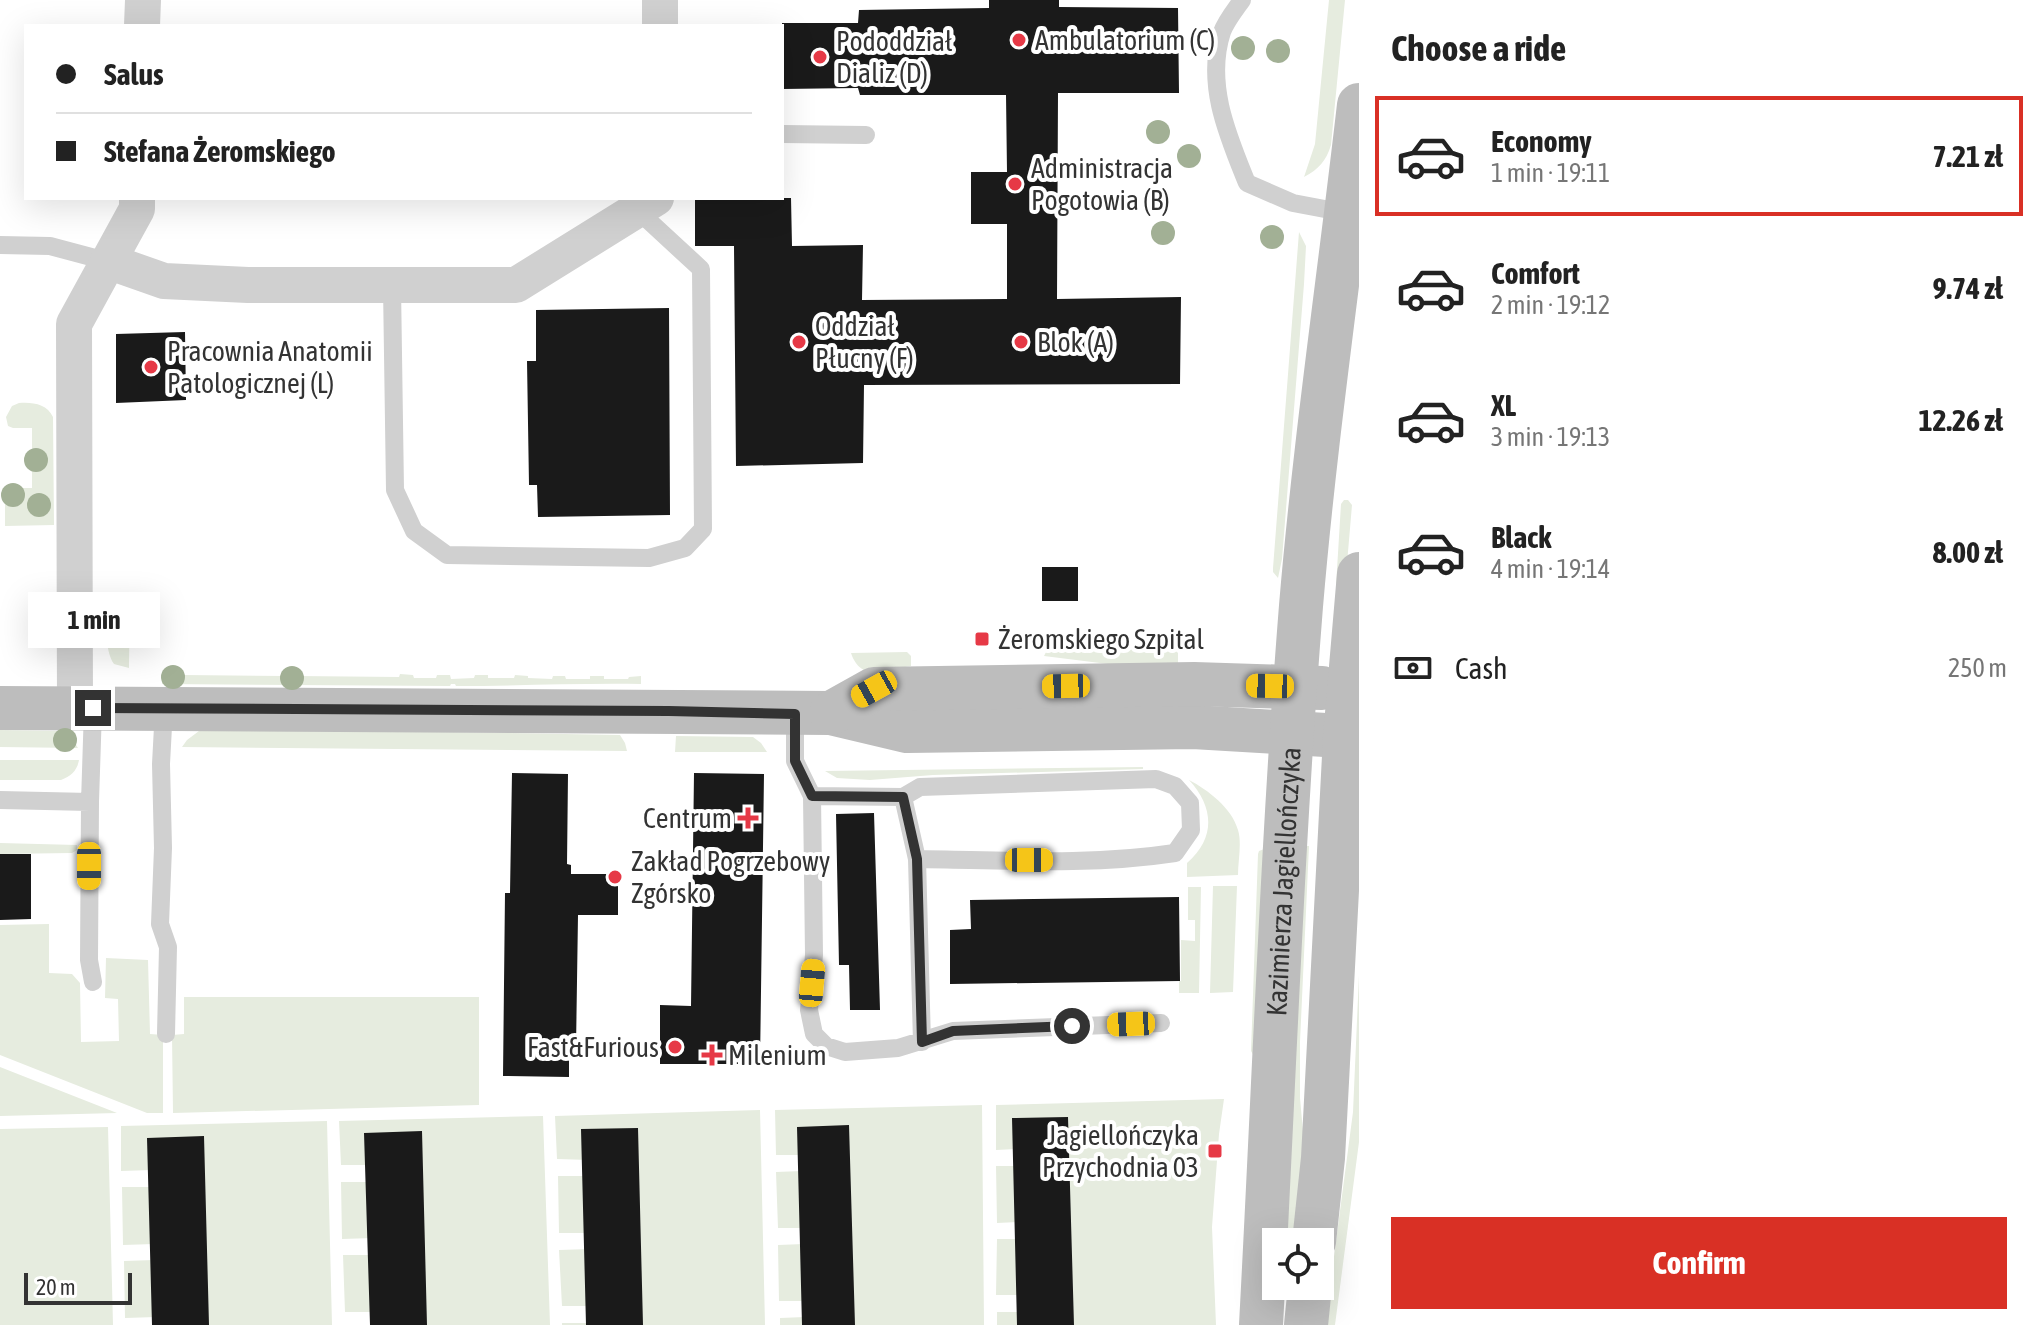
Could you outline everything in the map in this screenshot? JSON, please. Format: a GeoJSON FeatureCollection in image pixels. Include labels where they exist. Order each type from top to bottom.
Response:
{"type":"FeatureCollection","features":[{"type":"Feature","properties":{"kind":"main road","name":"Kazimierza Jagiellończyka"},"geometry":{"type":"LineString","coordinates":[[1261,1325],[1295,686],[1315,472],[1359,105]]}},
{"type":"Feature","properties":{"kind":"main road","name":"Kazimierza Jagiellończyka"},"geometry":{"type":"LineString","coordinates":[[1316,1228],[1352,737],[1359,574]]}},
{"type":"Feature","properties":{"kind":"main road"},"geometry":{"type":"LineString","coordinates":[[813,714],[874,689],[1194,684],[1354,690]]}},
{"type":"Feature","properties":{"kind":"main road"},"geometry":{"type":"LineString","coordinates":[[0,708],[813,714],[907,731],[1193,727],[1352,737]]}},
{"type":"Feature","properties":{"kind":"main road"},"geometry":{"type":"LineString","coordinates":[[1306,1325],[1309,1300]]}},
{"type":"Feature","properties":{"kind":"street"},"geometry":{"type":"LineString","coordinates":[[142,24],[143,0]]}},
{"type":"Feature","properties":{"kind":"street"},"geometry":{"type":"LineString","coordinates":[[660,0],[660,24]]}},
{"type":"Feature","properties":{"kind":"street"},"geometry":{"type":"LineString","coordinates":[[84,708],[74,324],[137,209],[137,200]]}},
{"type":"Feature","properties":{"kind":"street"},"geometry":{"type":"LineString","coordinates":[[110,262],[164,281],[248,285],[516,285],[646,204]]}},
{"type":"Feature","properties":{"kind":"lane"},"geometry":{"type":"LineString","coordinates":[[1242,0],[1222,30],[1216,64],[1219,106],[1247,183],[1293,203],[1346,213]]}},
{"type":"Feature","properties":{"kind":"lane"},"geometry":{"type":"LineString","coordinates":[[784,134],[866,135]]}},
{"type":"Feature","properties":{"kind":"lane"},"geometry":{"type":"LineString","coordinates":[[392,286],[395,490],[414,531],[447,555],[649,558],[685,548],[703,529],[701,269],[646,204]]}},
{"type":"Feature","properties":{"kind":"lane"},"geometry":{"type":"LineString","coordinates":[[0,245],[50,246],[110,262]]}},
{"type":"Feature","properties":{"kind":"lane"},"geometry":{"type":"LineString","coordinates":[[84,708],[90,802],[89,960],[93,982]]}},
{"type":"Feature","properties":{"kind":"lane"},"geometry":{"type":"LineString","coordinates":[[164,708],[160,924],[168,947],[166,1034]]}},
{"type":"Feature","properties":{"kind":"lane"},"geometry":{"type":"LineString","coordinates":[[813,714],[795,761],[812,796],[814,955],[809,1010],[814,1034],[826,1046],[845,1052],[898,1048],[953,1031],[1161,1023]]}},
{"type":"Feature","properties":{"kind":"lane"},"geometry":{"type":"LineString","coordinates":[[812,796],[903,797],[920,787],[1156,779],[1175,786],[1190,803],[1191,830],[1175,853],[1086,860],[917,859]]}},
{"type":"Feature","properties":{"kind":"lane"},"geometry":{"type":"LineString","coordinates":[[903,797],[917,859],[922,1042]]}},
{"type":"Feature","properties":{"kind":"lane"},"geometry":{"type":"LineString","coordinates":[[0,800],[90,802]]}},
{"type":"Feature","properties":{"kind":"shaded area"},"geometry":{"type":"Polygon","coordinates":[[[1329,0],[1345,0],[1331,145],[1321,164],[1304,177],[1315,144],[1329,0]]]}},
{"type":"Feature","properties":{"kind":"shaded area"},"geometry":{"type":"Polygon","coordinates":[[[1299,232],[1306,246],[1304,284],[1278,578],[1273,568],[1299,232]]]}},
{"type":"Feature","properties":{"kind":"shaded area"},"geometry":{"type":"Polygon","coordinates":[[[19,403],[39,405],[53,417],[54,525],[5,526],[7,492],[15,488],[32,488],[32,428],[8,426],[6,417],[12,406],[19,403]]]}},
{"type":"Feature","properties":{"kind":"shaded area"},"geometry":{"type":"Polygon","coordinates":[[[1344,500],[1352,505],[1345,587],[1336,586],[1341,504],[1344,500]]]}},
{"type":"Feature","properties":{"kind":"shaded area"},"geometry":{"type":"Polygon","coordinates":[[[130,601],[129,668],[114,664],[110,655],[107,623],[110,615],[130,601]]]}},
{"type":"Feature","properties":{"kind":"shaded area"},"geometry":{"type":"Polygon","coordinates":[[[1175,649],[1178,668],[1156,670],[1044,656],[1047,650],[1175,649]]]}},
{"type":"Feature","properties":{"kind":"shaded area"},"geometry":{"type":"Polygon","coordinates":[[[907,652],[911,656],[911,666],[884,672],[861,668],[851,653],[907,652]]]}},
{"type":"Feature","properties":{"kind":"shaded area"},"geometry":{"type":"Polygon","coordinates":[[[163,672],[183,672],[183,675],[284,676],[285,673],[296,673],[296,676],[399,677],[400,674],[413,675],[414,678],[450,675],[451,679],[474,678],[475,675],[552,679],[553,676],[565,676],[566,679],[604,676],[604,679],[628,679],[641,676],[641,684],[162,684],[163,672]]]}},
{"type":"Feature","properties":{"kind":"shaded area"},"geometry":{"type":"Polygon","coordinates":[[[0,730],[58,731],[73,740],[78,748],[0,747],[0,730]]]}},
{"type":"Feature","properties":{"kind":"shaded area"},"geometry":{"type":"Polygon","coordinates":[[[199,731],[620,735],[627,751],[182,747],[199,731]]]}},
{"type":"Feature","properties":{"kind":"shaded area"},"geometry":{"type":"Polygon","coordinates":[[[676,736],[753,737],[767,752],[675,752],[676,736]]]}},
{"type":"Feature","properties":{"kind":"shaded area"},"geometry":{"type":"Polygon","coordinates":[[[0,760],[79,760],[73,773],[61,780],[0,780],[0,760]]]}},
{"type":"Feature","properties":{"kind":"shaded area"},"geometry":{"type":"Polygon","coordinates":[[[1143,767],[870,780],[837,778],[825,771],[1143,767]]]}},
{"type":"Feature","properties":{"kind":"shaded area"},"geometry":{"type":"Polygon","coordinates":[[[1189,780],[1218,800],[1235,822],[1240,841],[1238,875],[1187,877],[1187,863],[1203,843],[1208,822],[1203,801],[1189,780]]]}},
{"type":"Feature","properties":{"kind":"shaded area"},"geometry":{"type":"Polygon","coordinates":[[[0,843],[77,845],[77,850],[72,853],[0,854],[0,843]]]}},
{"type":"Feature","properties":{"kind":"shaded area"},"geometry":{"type":"Polygon","coordinates":[[[1300,846],[1309,846],[1300,1042],[1304,1143],[1298,1228],[1283,1228],[1300,846]]]}},
{"type":"Feature","properties":{"kind":"shaded area"},"geometry":{"type":"Polygon","coordinates":[[[1267,848],[1256,1060],[1251,1051],[1258,854],[1267,848]]]}},
{"type":"Feature","properties":{"kind":"shaded area"},"geometry":{"type":"Polygon","coordinates":[[[1213,886],[1237,886],[1233,992],[1210,993],[1213,886]]]}},
{"type":"Feature","properties":{"kind":"shaded area"},"geometry":{"type":"Polygon","coordinates":[[[1188,887],[1201,887],[1199,993],[1179,993],[1181,940],[1195,941],[1195,920],[1188,920],[1188,887]]]}},
{"type":"Feature","properties":{"kind":"shaded area"},"geometry":{"type":"Polygon","coordinates":[[[49,924],[49,973],[72,974],[80,983],[81,1042],[119,1041],[118,999],[105,998],[106,958],[148,960],[150,1034],[163,1035],[163,1113],[147,1113],[0,1055],[0,925],[49,924]]]}},
{"type":"Feature","properties":{"kind":"shaded area"},"geometry":{"type":"Polygon","coordinates":[[[1359,975],[1359,1142],[1335,1325],[1325,1325],[1328,1300],[1334,1300],[1334,1257],[1353,1112],[1359,975]]]}},
{"type":"Feature","properties":{"kind":"shaded area"},"geometry":{"type":"Polygon","coordinates":[[[184,997],[479,997],[479,1105],[173,1113],[172,1035],[184,1034],[184,997]]]}},
{"type":"Feature","properties":{"kind":"shaded area"},"geometry":{"type":"Polygon","coordinates":[[[0,1067],[117,1113],[0,1116],[0,1067]]]}},
{"type":"Feature","properties":{"kind":"shaded area"},"geometry":{"type":"Polygon","coordinates":[[[1224,1099],[1212,1227],[1216,1325],[997,1325],[997,1312],[1021,1312],[1021,1295],[996,1295],[997,1239],[1019,1239],[1019,1222],[997,1223],[996,1166],[1016,1166],[1016,1149],[996,1150],[996,1105],[1224,1099]]]}},
{"type":"Feature","properties":{"kind":"shaded area"},"geometry":{"type":"Polygon","coordinates":[[[982,1105],[984,1325],[780,1325],[780,1318],[805,1317],[805,1301],[779,1301],[778,1245],[804,1244],[804,1228],[778,1228],[776,1172],[802,1171],[802,1155],[776,1155],[775,1110],[982,1105]]]}},
{"type":"Feature","properties":{"kind":"shaded area"},"geometry":{"type":"Polygon","coordinates":[[[760,1110],[765,1325],[562,1325],[593,1323],[593,1306],[562,1306],[559,1250],[590,1249],[590,1233],[559,1233],[558,1176],[589,1176],[589,1160],[557,1159],[555,1116],[760,1110]]]}},
{"type":"Feature","properties":{"kind":"shaded area"},"geometry":{"type":"Polygon","coordinates":[[[543,1116],[550,1325],[375,1325],[375,1312],[345,1312],[343,1255],[373,1255],[373,1238],[342,1239],[341,1182],[370,1182],[370,1165],[341,1165],[339,1121],[543,1116]]]}},
{"type":"Feature","properties":{"kind":"shaded area"},"geometry":{"type":"Polygon","coordinates":[[[327,1121],[332,1325],[156,1325],[156,1317],[125,1318],[124,1261],[154,1260],[154,1244],[123,1245],[122,1187],[152,1187],[152,1170],[121,1171],[121,1126],[327,1121]]]}},
{"type":"Feature","properties":{"kind":"shaded area"},"geometry":{"type":"Polygon","coordinates":[[[108,1127],[113,1325],[0,1325],[0,1129],[108,1127]]]}},
{"type":"Feature","properties":{"kind":"building"},"geometry":{"type":"Polygon","coordinates":[[[989,0],[1059,0],[1059,7],[1178,8],[1179,93],[1058,93],[1057,299],[1181,297],[1180,384],[864,385],[863,463],[736,466],[734,246],[695,246],[695,200],[791,198],[792,246],[863,245],[862,300],[1007,299],[1007,224],[971,224],[971,172],[1007,172],[1006,95],[860,95],[858,88],[784,89],[782,23],[858,23],[859,10],[989,8],[989,0]]]}},
{"type":"Feature","properties":{"kind":"building"},"geometry":{"type":"Polygon","coordinates":[[[669,308],[670,515],[538,517],[537,485],[529,485],[527,361],[536,361],[536,310],[669,308]]]}},
{"type":"Feature","properties":{"kind":"building","name":"Pracownia Anatomii Patologicznej (L)"},"geometry":{"type":"Polygon","coordinates":[[[185,332],[186,400],[116,403],[116,334],[185,332]]]}},
{"type":"Feature","properties":{"kind":"building"},"geometry":{"type":"Polygon","coordinates":[[[1042,567],[1078,567],[1078,601],[1042,601],[1042,567]]]}},
{"type":"Feature","properties":{"kind":"building"},"geometry":{"type":"Polygon","coordinates":[[[512,773],[568,774],[567,864],[571,865],[571,874],[618,874],[618,915],[578,915],[576,1048],[569,1047],[569,1077],[503,1076],[505,893],[510,893],[512,773]]]}},
{"type":"Feature","properties":{"kind":"building"},"geometry":{"type":"Polygon","coordinates":[[[694,773],[764,774],[760,1064],[660,1064],[660,1005],[691,1006],[694,773]]]}},
{"type":"Feature","properties":{"kind":"building"},"geometry":{"type":"Polygon","coordinates":[[[874,813],[880,1010],[850,1010],[849,965],[839,965],[836,814],[874,813]]]}},
{"type":"Feature","properties":{"kind":"building"},"geometry":{"type":"Polygon","coordinates":[[[0,854],[31,854],[31,919],[0,920],[0,854]]]}},
{"type":"Feature","properties":{"kind":"building"},"geometry":{"type":"Polygon","coordinates":[[[1179,897],[1180,981],[950,984],[950,930],[971,929],[970,900],[1179,897]]]}},
{"type":"Feature","properties":{"kind":"building"},"geometry":{"type":"Polygon","coordinates":[[[1068,1117],[1074,1325],[1017,1325],[1012,1118],[1068,1117]]]}},
{"type":"Feature","properties":{"kind":"building"},"geometry":{"type":"Polygon","coordinates":[[[849,1125],[855,1325],[802,1325],[797,1127],[849,1125]]]}},
{"type":"Feature","properties":{"kind":"building"},"geometry":{"type":"Polygon","coordinates":[[[638,1128],[643,1325],[586,1325],[581,1129],[638,1128]]]}},
{"type":"Feature","properties":{"kind":"building"},"geometry":{"type":"Polygon","coordinates":[[[422,1131],[427,1325],[370,1325],[364,1133],[422,1131]]]}},
{"type":"Feature","properties":{"kind":"building"},"geometry":{"type":"Polygon","coordinates":[[[204,1136],[209,1325],[152,1325],[147,1138],[204,1136]]]}},
{"type":"Feature","properties":{"kind":"place","name":"Ambulatorium (C)"},"geometry":{"type":"Point","coordinates":[1019,40]}},
{"type":"Feature","properties":{"kind":"place","name":"Pododdział Dializ (D)"},"geometry":{"type":"Point","coordinates":[820,57]}},
{"type":"Feature","properties":{"kind":"place","name":"Administracja Pogotowia (B)"},"geometry":{"type":"Point","coordinates":[1015,184]}},
{"type":"Feature","properties":{"kind":"place","name":"Oddział Płucny (F)"},"geometry":{"type":"Point","coordinates":[799,342]}},
{"type":"Feature","properties":{"kind":"place","name":"Blok (A)"},"geometry":{"type":"Point","coordinates":[1021,342]}},
{"type":"Feature","properties":{"kind":"place","name":"Pracownia Anatomii Patologicznej (L)"},"geometry":{"type":"Point","coordinates":[151,367]}},
{"type":"Feature","properties":{"kind":"place","name":"Żeromskiego Szpital"},"geometry":{"type":"Point","coordinates":[982,639]}},
{"type":"Feature","properties":{"kind":"place","name":"Centrum"},"geometry":{"type":"Point","coordinates":[748,818]}},
{"type":"Feature","properties":{"kind":"place","name":"Zakład Pogrzebowy Zgórsko"},"geometry":{"type":"Point","coordinates":[615,877]}},
{"type":"Feature","properties":{"kind":"place","name":"Fast&Furious"},"geometry":{"type":"Point","coordinates":[675,1047]}},
{"type":"Feature","properties":{"kind":"place","name":"Milenium"},"geometry":{"type":"Point","coordinates":[712,1055]}},
{"type":"Feature","properties":{"kind":"place","name":"Jagiellończyka Przychodnia 03"},"geometry":{"type":"Point","coordinates":[1215,1151]}},
{"type":"Feature","properties":{"kind":"route"},"geometry":{"type":"LineString","coordinates":[[93,708],[795,714],[795,761],[812,796],[903,797],[917,859],[922,1042],[953,1031],[1072,1026]]}}]}
